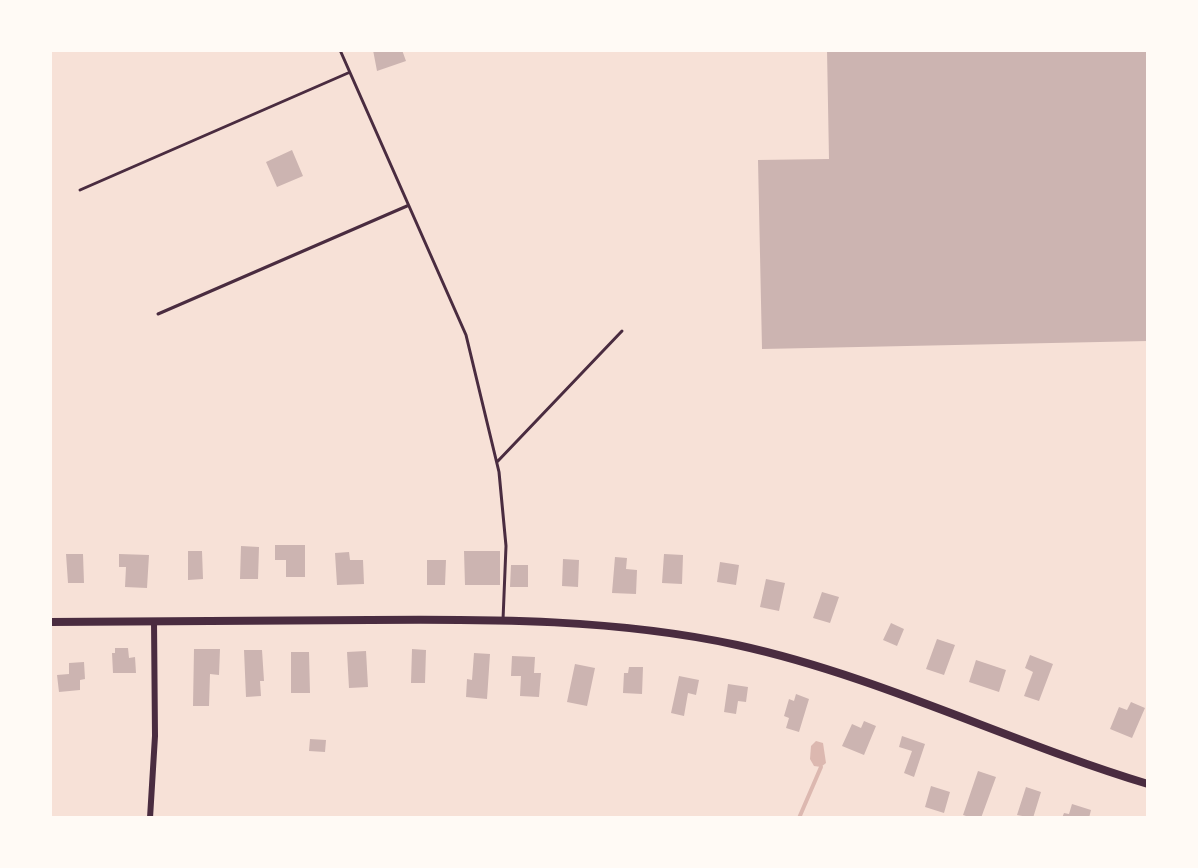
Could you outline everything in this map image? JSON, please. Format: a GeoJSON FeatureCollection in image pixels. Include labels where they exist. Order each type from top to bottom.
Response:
{"type":"FeatureCollection","features":[{"type":"Feature","properties":{"kind":"street"},"geometry":{"type":"LineString","coordinates":[[50,622],[503,620],[629,627],[739,645],[864,681],[1088,766],[1148,784]]}},
{"type":"Feature","properties":{"kind":"street"},"geometry":{"type":"LineString","coordinates":[[150,818],[155,736],[154,621]]}},
{"type":"Feature","properties":{"kind":"lane"},"geometry":{"type":"LineString","coordinates":[[340,50],[466,335],[497,462],[506,546],[503,620]]}},
{"type":"Feature","properties":{"kind":"lane"},"geometry":{"type":"LineString","coordinates":[[80,190],[350,72]]}},
{"type":"Feature","properties":{"kind":"lane"},"geometry":{"type":"LineString","coordinates":[[158,314],[408,205]]}},
{"type":"Feature","properties":{"kind":"lane"},"geometry":{"type":"LineString","coordinates":[[497,462],[622,331]]}},
{"type":"Feature","properties":{"kind":"shaded area"},"geometry":{"type":"Polygon","coordinates":[[[816,741],[823,743],[826,763],[821,767],[814,766],[810,759],[811,746],[816,741]]]}},
{"type":"Feature","properties":{"kind":"building"},"geometry":{"type":"Polygon","coordinates":[[[373,50],[402,50],[406,61],[377,71],[373,50]]]}},
{"type":"Feature","properties":{"kind":"building"},"geometry":{"type":"Polygon","coordinates":[[[827,50],[1148,50],[1148,341],[762,349],[758,160],[829,159],[827,50]]]}},
{"type":"Feature","properties":{"kind":"building"},"geometry":{"type":"Polygon","coordinates":[[[292,150],[303,176],[277,187],[266,162],[292,150]]]}},
{"type":"Feature","properties":{"kind":"building"},"geometry":{"type":"Polygon","coordinates":[[[275,545],[305,545],[305,577],[286,577],[286,560],[275,560],[275,545]]]}},
{"type":"Feature","properties":{"kind":"building"},"geometry":{"type":"Polygon","coordinates":[[[241,546],[259,547],[258,579],[240,579],[241,546]]]}},
{"type":"Feature","properties":{"kind":"building"},"geometry":{"type":"Polygon","coordinates":[[[188,551],[202,551],[203,579],[188,580],[188,551]]]}},
{"type":"Feature","properties":{"kind":"building"},"geometry":{"type":"Polygon","coordinates":[[[464,551],[500,551],[500,585],[465,585],[464,551]]]}},
{"type":"Feature","properties":{"kind":"building"},"geometry":{"type":"Polygon","coordinates":[[[349,552],[350,560],[363,560],[364,584],[337,585],[335,553],[349,552]]]}},
{"type":"Feature","properties":{"kind":"building"},"geometry":{"type":"Polygon","coordinates":[[[66,554],[83,554],[84,583],[68,583],[66,554]]]}},
{"type":"Feature","properties":{"kind":"building"},"geometry":{"type":"Polygon","coordinates":[[[119,554],[149,555],[147,588],[125,587],[126,567],[119,567],[119,554]]]}},
{"type":"Feature","properties":{"kind":"building"},"geometry":{"type":"Polygon","coordinates":[[[664,554],[683,555],[682,584],[662,583],[664,554]]]}},
{"type":"Feature","properties":{"kind":"building"},"geometry":{"type":"Polygon","coordinates":[[[615,557],[627,558],[626,569],[637,570],[636,594],[612,593],[615,557]]]}},
{"type":"Feature","properties":{"kind":"building"},"geometry":{"type":"Polygon","coordinates":[[[563,559],[579,560],[578,587],[562,586],[563,559]]]}},
{"type":"Feature","properties":{"kind":"building"},"geometry":{"type":"Polygon","coordinates":[[[427,560],[446,560],[445,585],[427,585],[427,560]]]}},
{"type":"Feature","properties":{"kind":"building"},"geometry":{"type":"Polygon","coordinates":[[[720,562],[739,565],[736,585],[717,582],[720,562]]]}},
{"type":"Feature","properties":{"kind":"building"},"geometry":{"type":"Polygon","coordinates":[[[511,565],[528,565],[528,587],[510,587],[511,565]]]}},
{"type":"Feature","properties":{"kind":"building"},"geometry":{"type":"Polygon","coordinates":[[[766,579],[785,583],[779,611],[760,607],[766,579]]]}},
{"type":"Feature","properties":{"kind":"building"},"geometry":{"type":"Polygon","coordinates":[[[822,592],[839,597],[830,623],[813,618],[822,592]]]}},
{"type":"Feature","properties":{"kind":"building"},"geometry":{"type":"Polygon","coordinates":[[[891,623],[904,629],[897,646],[883,640],[891,623]]]}},
{"type":"Feature","properties":{"kind":"building"},"geometry":{"type":"Polygon","coordinates":[[[937,639],[955,645],[944,675],[926,669],[937,639]]]}},
{"type":"Feature","properties":{"kind":"building"},"geometry":{"type":"Polygon","coordinates":[[[115,648],[128,648],[129,658],[135,657],[136,673],[113,673],[112,653],[115,653],[115,648]]]}},
{"type":"Feature","properties":{"kind":"building"},"geometry":{"type":"Polygon","coordinates":[[[194,649],[220,649],[219,675],[210,674],[209,706],[193,706],[194,649]]]}},
{"type":"Feature","properties":{"kind":"building"},"geometry":{"type":"Polygon","coordinates":[[[412,649],[426,650],[425,683],[411,683],[412,649]]]}},
{"type":"Feature","properties":{"kind":"building"},"geometry":{"type":"Polygon","coordinates":[[[244,650],[262,650],[264,681],[260,681],[261,696],[246,697],[244,650]]]}},
{"type":"Feature","properties":{"kind":"building"},"geometry":{"type":"Polygon","coordinates":[[[366,651],[368,687],[349,688],[347,652],[366,651]]]}},
{"type":"Feature","properties":{"kind":"building"},"geometry":{"type":"Polygon","coordinates":[[[291,652],[309,652],[310,693],[291,693],[291,652]]]}},
{"type":"Feature","properties":{"kind":"building"},"geometry":{"type":"Polygon","coordinates":[[[474,653],[490,654],[487,699],[466,697],[467,679],[472,680],[474,653]]]}},
{"type":"Feature","properties":{"kind":"building"},"geometry":{"type":"Polygon","coordinates":[[[1030,655],[1053,664],[1039,701],[1024,696],[1033,672],[1025,668],[1030,655]]]}},
{"type":"Feature","properties":{"kind":"building"},"geometry":{"type":"Polygon","coordinates":[[[512,656],[535,657],[534,673],[541,673],[539,697],[520,696],[521,676],[511,676],[512,656]]]}},
{"type":"Feature","properties":{"kind":"building"},"geometry":{"type":"Polygon","coordinates":[[[976,660],[1006,670],[999,692],[969,682],[976,660]]]}},
{"type":"Feature","properties":{"kind":"building"},"geometry":{"type":"Polygon","coordinates":[[[84,662],[85,679],[80,680],[80,690],[59,692],[57,675],[69,674],[69,663],[84,662]]]}},
{"type":"Feature","properties":{"kind":"building"},"geometry":{"type":"Polygon","coordinates":[[[575,664],[595,668],[587,706],[567,702],[575,664]]]}},
{"type":"Feature","properties":{"kind":"building"},"geometry":{"type":"Polygon","coordinates":[[[629,667],[643,667],[642,694],[623,693],[624,673],[628,673],[629,667]]]}},
{"type":"Feature","properties":{"kind":"building"},"geometry":{"type":"Polygon","coordinates":[[[679,676],[699,680],[696,695],[688,693],[684,716],[671,713],[679,676]]]}},
{"type":"Feature","properties":{"kind":"building"},"geometry":{"type":"Polygon","coordinates":[[[728,684],[748,687],[746,702],[738,701],[736,714],[724,712],[728,684]]]}},
{"type":"Feature","properties":{"kind":"building"},"geometry":{"type":"Polygon","coordinates":[[[796,694],[809,699],[799,732],[786,728],[789,718],[784,716],[789,699],[794,701],[796,694]]]}},
{"type":"Feature","properties":{"kind":"building"},"geometry":{"type":"Polygon","coordinates":[[[1131,702],[1145,708],[1132,738],[1110,729],[1119,707],[1127,710],[1131,702]]]}},
{"type":"Feature","properties":{"kind":"building"},"geometry":{"type":"Polygon","coordinates":[[[864,721],[876,726],[864,755],[842,746],[852,724],[861,728],[864,721]]]}},
{"type":"Feature","properties":{"kind":"building"},"geometry":{"type":"Polygon","coordinates":[[[902,736],[925,744],[914,777],[904,773],[912,751],[899,747],[902,736]]]}},
{"type":"Feature","properties":{"kind":"building"},"geometry":{"type":"Polygon","coordinates":[[[310,739],[326,740],[325,752],[309,751],[310,739]]]}},
{"type":"Feature","properties":{"kind":"building"},"geometry":{"type":"Polygon","coordinates":[[[978,771],[996,777],[981,818],[972,818],[963,815],[978,771]]]}},
{"type":"Feature","properties":{"kind":"building"},"geometry":{"type":"Polygon","coordinates":[[[931,786],[950,792],[944,813],[925,807],[931,786]]]}},
{"type":"Feature","properties":{"kind":"building"},"geometry":{"type":"Polygon","coordinates":[[[1026,787],[1041,792],[1033,818],[1017,815],[1026,787]]]}},
{"type":"Feature","properties":{"kind":"building"},"geometry":{"type":"Polygon","coordinates":[[[1072,804],[1091,810],[1089,818],[1062,818],[1064,813],[1069,814],[1072,804]]]}},
{"type":"Feature","properties":{"kind":"waterway"},"geometry":{"type":"LineString","coordinates":[[799,818],[821,767]]}}]}
